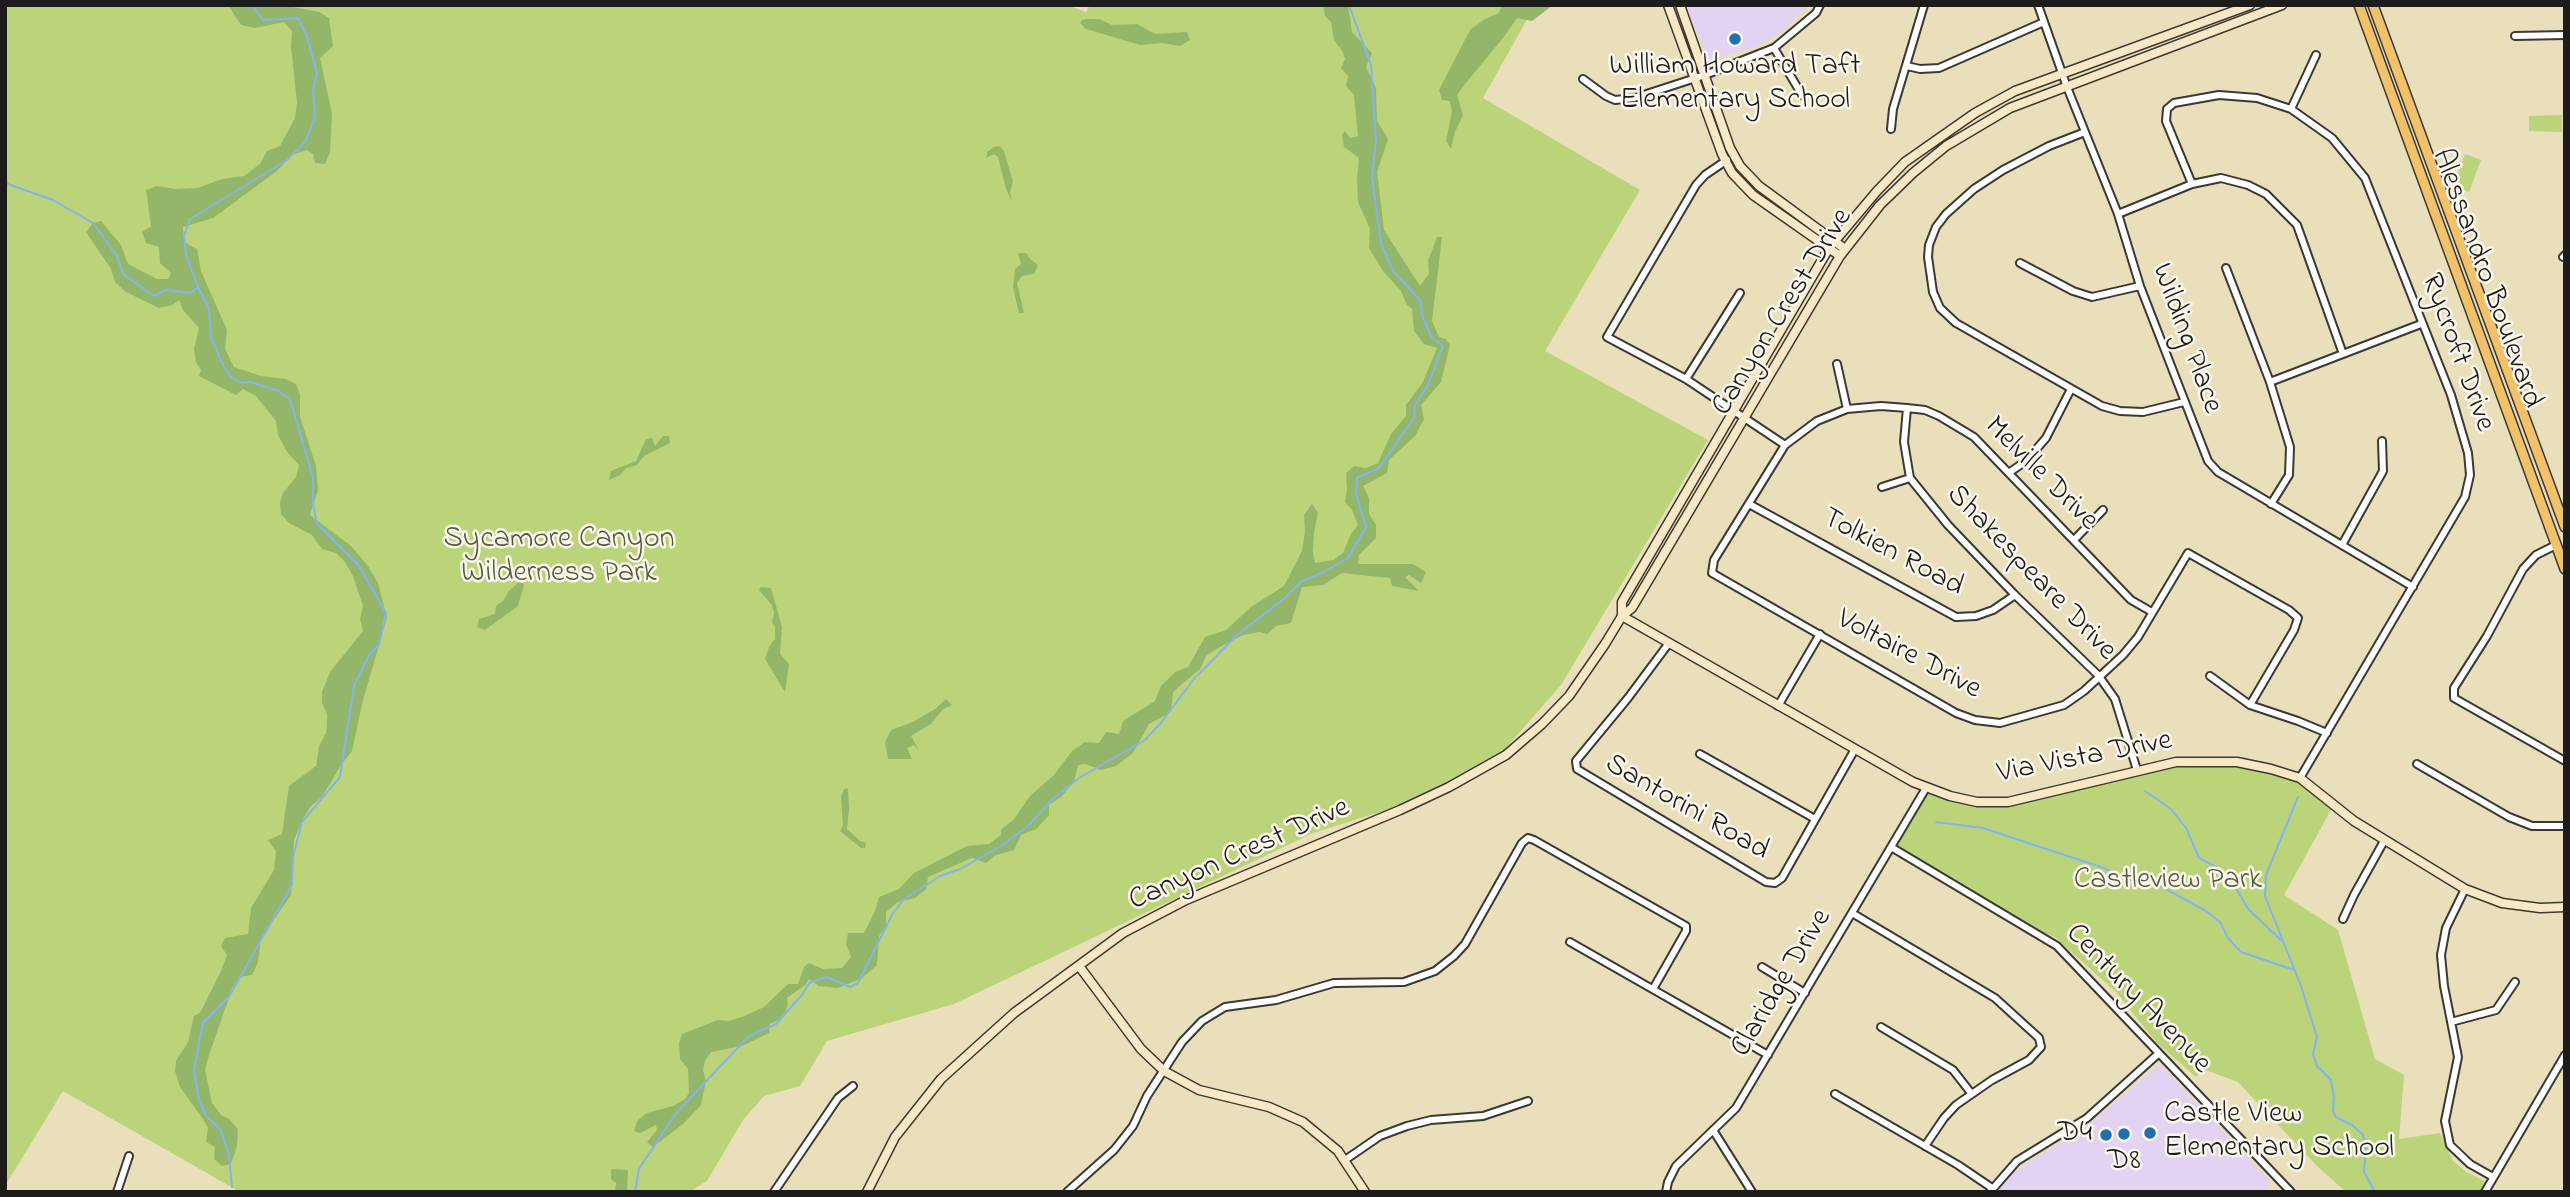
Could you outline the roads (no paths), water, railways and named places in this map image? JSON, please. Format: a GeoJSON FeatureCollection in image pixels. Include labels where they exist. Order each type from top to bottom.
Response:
{"type":"FeatureCollection","features":[{"type":"Feature","properties":{"kind":"main road"},"geometry":{"type":"LineString","coordinates":[[1668,5],[1722,154],[1740,166],[1759,186],[1843,253]]}},
{"type":"Feature","properties":{"kind":"main road"},"geometry":{"type":"LineString","coordinates":[[1680,5],[1730,158]]}},
{"type":"Feature","properties":{"kind":"main road","name":"Canyon Crest Drive"},"geometry":{"type":"LineString","coordinates":[[1622,616],[1622,602],[1831,244],[1905,162],[1975,113],[2015,91],[2250,5]]}},
{"type":"Feature","properties":{"kind":"main road","name":"Canyon Crest Drive"},"geometry":{"type":"LineString","coordinates":[[867,1192],[895,1137],[941,1079],[1014,1013],[1123,933],[1185,900],[1449,787],[1506,755],[1542,724],[1569,696],[1622,616],[1632,608],[1843,253],[1880,205],[1913,173],[1946,146],[2010,108],[2282,5]]}},
{"type":"Feature","properties":{"kind":"main road","name":"Alessandro Boulevard"},"geometry":{"type":"LineString","coordinates":[[2359,5],[2565,569]]}},
{"type":"Feature","properties":{"kind":"main road","name":"Alessandro Boulevard"},"geometry":{"type":"LineString","coordinates":[[2373,5],[2565,527]]}},
{"type":"Feature","properties":{"kind":"main road","name":"Via Vista Drive"},"geometry":{"type":"LineString","coordinates":[[1622,616],[1855,750],[1926,788],[1950,796],[1977,802],[2008,802],[2176,762],[2237,762],[2300,778],[2354,821],[2465,889],[2502,903],[2540,908],[2565,907]]}},
{"type":"Feature","properties":{"kind":"main road"},"geometry":{"type":"LineString","coordinates":[[1079,966],[1141,1049],[1164,1071],[1205,1092],[1260,1104],[1287,1114],[1318,1133],[1345,1160],[1365,1192]]}},
{"type":"Feature","properties":{"kind":"street"},"geometry":{"type":"LineString","coordinates":[[1583,79],[1606,96],[1622,100],[1695,79],[1774,48],[1816,13],[1820,5]]}},
{"type":"Feature","properties":{"kind":"street"},"geometry":{"type":"LineString","coordinates":[[1891,129],[1893,109],[1924,5]]}},
{"type":"Feature","properties":{"kind":"street","name":"Wilding Place"},"geometry":{"type":"LineString","coordinates":[[2038,5],[2067,87],[2118,214],[2140,286],[2208,461],[2218,472],[2413,587]]}},
{"type":"Feature","properties":{"kind":"street"},"geometry":{"type":"LineString","coordinates":[[1907,66],[1920,69],[1939,68],[2044,22]]}},
{"type":"Feature","properties":{"kind":"street"},"geometry":{"type":"LineString","coordinates":[[2515,36],[2565,35]]}},
{"type":"Feature","properties":{"kind":"street"},"geometry":{"type":"LineString","coordinates":[[1774,48],[1802,95]]}},
{"type":"Feature","properties":{"kind":"street"},"geometry":{"type":"LineString","coordinates":[[2291,109],[2316,55]]}},
{"type":"Feature","properties":{"kind":"street","name":"Rycroft Drive"},"geometry":{"type":"LineString","coordinates":[[2192,184],[2166,121],[2167,109],[2174,103],[2219,95],[2256,98],[2291,109],[2332,138],[2365,178],[2463,429],[2470,475],[2465,497],[2300,778]]}},
{"type":"Feature","properties":{"kind":"street"},"geometry":{"type":"LineString","coordinates":[[2085,132],[2049,146],[2003,170],[1958,202],[1936,227],[1929,245],[1933,292],[1940,308],[1956,323],[2102,406],[2120,411],[2143,412],[2184,402]]}},
{"type":"Feature","properties":{"kind":"street"},"geometry":{"type":"LineString","coordinates":[[1730,158],[1704,175],[1696,185],[1607,337],[1686,379],[1786,445]]}},
{"type":"Feature","properties":{"kind":"street"},"geometry":{"type":"LineString","coordinates":[[2118,214],[2192,184],[2221,178],[2248,185],[2266,194],[2297,225],[2343,355]]}},
{"type":"Feature","properties":{"kind":"street"},"geometry":{"type":"LineString","coordinates":[[2020,263],[2064,287],[2092,297],[2140,286]]}},
{"type":"Feature","properties":{"kind":"street"},"geometry":{"type":"LineString","coordinates":[[2226,268],[2270,382],[2290,447],[2289,475],[2271,504]]}},
{"type":"Feature","properties":{"kind":"street"},"geometry":{"type":"LineString","coordinates":[[1686,379],[1740,293]]}},
{"type":"Feature","properties":{"kind":"street"},"geometry":{"type":"LineString","coordinates":[[2270,382],[2421,324]]}},
{"type":"Feature","properties":{"kind":"street"},"geometry":{"type":"LineString","coordinates":[[1837,364],[1847,409]]}},
{"type":"Feature","properties":{"kind":"street"},"geometry":{"type":"LineString","coordinates":[[2010,472],[2026,461],[2046,438],[2071,389]]}},
{"type":"Feature","properties":{"kind":"street","name":"Melville Drive"},"geometry":{"type":"LineString","coordinates":[[1712,573],[1714,560],[1786,445],[1817,421],[1847,409],[1881,406],[1907,408],[1925,411],[1956,425],[1974,437],[2131,600],[2152,612]]}},
{"type":"Feature","properties":{"kind":"street","name":"Shakespeare Drive"},"geometry":{"type":"LineString","coordinates":[[1907,408],[1904,442],[1910,478],[1948,525],[2098,675],[2115,699],[2137,770]]}},
{"type":"Feature","properties":{"kind":"street"},"geometry":{"type":"LineString","coordinates":[[2342,545],[2382,471],[2382,441]]}},
{"type":"Feature","properties":{"kind":"street"},"geometry":{"type":"LineString","coordinates":[[1882,487],[1910,478]]}},
{"type":"Feature","properties":{"kind":"street","name":"Tolkien Road"},"geometry":{"type":"LineString","coordinates":[[1749,504],[1956,617],[1976,616],[1993,610],[2015,594]]}},
{"type":"Feature","properties":{"kind":"street"},"geometry":{"type":"LineString","coordinates":[[2074,540],[2103,510]]}},
{"type":"Feature","properties":{"kind":"street"},"geometry":{"type":"LineString","coordinates":[[2556,545],[2536,555],[2523,569],[2487,636],[2454,688],[2454,698],[2565,761]]}},
{"type":"Feature","properties":{"kind":"street","name":"Voltaire Drive"},"geometry":{"type":"LineString","coordinates":[[1712,573],[1956,713],[1975,720],[2000,723],[2064,705],[2084,691],[2098,675],[2123,655],[2138,637],[2188,553],[2289,610],[2298,618],[2294,630],[2250,705]]}},
{"type":"Feature","properties":{"kind":"street"},"geometry":{"type":"LineString","coordinates":[[1778,706],[1819,634]]}},
{"type":"Feature","properties":{"kind":"street","name":"Santorini Road"},"geometry":{"type":"LineString","coordinates":[[1670,643],[1576,761],[1577,769],[1766,882],[1775,883],[1782,878],[1815,819]]}},
{"type":"Feature","properties":{"kind":"street"},"geometry":{"type":"LineString","coordinates":[[2210,676],[2250,705],[2327,733]]}},
{"type":"Feature","properties":{"kind":"street"},"geometry":{"type":"LineString","coordinates":[[1700,754],[1815,819],[1855,750]]}},
{"type":"Feature","properties":{"kind":"street"},"geometry":{"type":"LineString","coordinates":[[2417,764],[2509,817],[2532,826],[2565,826]]}},
{"type":"Feature","properties":{"kind":"street","name":"Claridge Drive"},"geometry":{"type":"LineString","coordinates":[[1666,1192],[1676,1166],[1736,1108],[1926,788]]}},
{"type":"Feature","properties":{"kind":"street"},"geometry":{"type":"LineString","coordinates":[[1067,1192],[1114,1150],[1133,1126],[1147,1096],[1191,1031],[1207,1017],[1225,1007],[1276,1000],[1338,982],[1404,982],[1439,969],[1465,944],[1528,838],[1534,839],[1686,928],[1653,989]]}},
{"type":"Feature","properties":{"kind":"street"},"geometry":{"type":"LineString","coordinates":[[2343,919],[2384,841]]}},
{"type":"Feature","properties":{"kind":"street","name":"Century Avenue"},"geometry":{"type":"LineString","coordinates":[[1891,847],[2057,946],[2291,1192]]}},
{"type":"Feature","properties":{"kind":"street"},"geometry":{"type":"LineString","coordinates":[[2465,889],[2446,928],[2441,955],[2458,1057],[2445,1121],[2450,1145],[2470,1164],[2493,1177]]}},
{"type":"Feature","properties":{"kind":"street"},"geometry":{"type":"LineString","coordinates":[[1852,913],[1995,998],[2039,1038],[2041,1047],[2029,1060],[1971,1093],[1944,1118],[1926,1146]]}},
{"type":"Feature","properties":{"kind":"street"},"geometry":{"type":"LineString","coordinates":[[1570,942],[1768,1055]]}},
{"type":"Feature","properties":{"kind":"street"},"geometry":{"type":"LineString","coordinates":[[1762,967],[1805,993]]}},
{"type":"Feature","properties":{"kind":"street"},"geometry":{"type":"LineString","coordinates":[[2451,1023],[2496,1010],[2515,982]]}},
{"type":"Feature","properties":{"kind":"street"},"geometry":{"type":"LineString","coordinates":[[1881,1027],[1953,1070],[1971,1093]]}},
{"type":"Feature","properties":{"kind":"street"},"geometry":{"type":"LineString","coordinates":[[1835,1094],[1958,1165],[1991,1190],[2017,1161],[2087,1118],[2158,1054]]}},
{"type":"Feature","properties":{"kind":"street"},"geometry":{"type":"LineString","coordinates":[[2485,1192],[2565,1055]]}},
{"type":"Feature","properties":{"kind":"street"},"geometry":{"type":"LineString","coordinates":[[774,1192],[838,1098],[853,1086]]}},
{"type":"Feature","properties":{"kind":"street"},"geometry":{"type":"LineString","coordinates":[[1345,1160],[1380,1136],[1406,1126],[1431,1120],[1483,1116],[1528,1101]]}},
{"type":"Feature","properties":{"kind":"street"},"geometry":{"type":"LineString","coordinates":[[1713,1130],[1752,1192]]}},
{"type":"Feature","properties":{"kind":"street"},"geometry":{"type":"LineString","coordinates":[[117,1192],[129,1156]]}},
{"type":"Feature","properties":{"kind":"waterway"},"geometry":{"type":"LineString","coordinates":[[232,1187],[229,1155],[221,1130],[206,1116],[199,1100],[194,1070],[203,1023],[229,997],[292,885],[293,857],[302,822],[340,777],[354,686],[369,655],[379,645],[386,613],[359,566],[317,524],[313,504],[313,477],[290,399],[278,391],[251,382],[241,383],[231,377],[223,365],[211,337],[209,309],[186,255],[184,236],[190,219],[286,161],[305,142],[315,118],[313,90],[317,73],[307,37],[298,18],[263,20],[252,5]]}},
{"type":"Feature","properties":{"kind":"waterway"},"geometry":{"type":"LineString","coordinates":[[635,1192],[639,1169],[676,1113],[748,1037],[776,1024],[809,983],[827,977],[850,987],[858,983],[892,915],[903,900],[940,876],[960,869],[1001,846],[1027,827],[1054,798],[1079,778],[1145,740],[1194,679],[1236,636],[1285,598],[1302,581],[1348,558],[1366,527],[1356,494],[1357,478],[1379,468],[1414,418],[1415,405],[1428,385],[1443,346],[1432,338],[1423,318],[1420,300],[1393,271],[1381,243],[1372,177],[1376,140],[1371,65],[1349,5]]}},
{"type":"Feature","properties":{"kind":"waterway"},"geometry":{"type":"LineString","coordinates":[[5,179],[8,184],[53,200],[93,223],[117,256],[123,274],[154,296],[166,290],[190,293],[197,288]]}},
{"type":"Feature","properties":{"kind":"waterway"},"geometry":{"type":"LineString","coordinates":[[2145,791],[2171,809],[2186,828],[2199,858],[2216,867],[2222,881],[2232,882],[2249,910],[2282,941]]}},
{"type":"Feature","properties":{"kind":"waterway"},"geometry":{"type":"LineString","coordinates":[[2298,797],[2266,875],[2265,896],[2301,986],[2317,1037],[2313,1054],[2317,1066],[2331,1080],[2333,1111],[2336,1117],[2352,1125],[2363,1135],[2366,1150],[2364,1172],[2375,1192]]}},
{"type":"Feature","properties":{"kind":"waterway"},"geometry":{"type":"LineString","coordinates":[[1936,822],[1983,828],[2104,868],[2128,880],[2142,880],[2162,887],[2206,911],[2220,922],[2228,938],[2241,952],[2294,970]]}},
{"type":"Feature","properties":{"kind":"place","name":"William Howard Taft Elementary School"},"geometry":{"type":"Point","coordinates":[1735,39]}},
{"type":"Feature","properties":{"kind":"place","name":"Castle View Elementary School"},"geometry":{"type":"Point","coordinates":[2150,1133]}},
{"type":"Feature","properties":{"kind":"place","name":"D8"},"geometry":{"type":"Point","coordinates":[2124,1134]}},
{"type":"Feature","properties":{"kind":"place","name":"D4"},"geometry":{"type":"Point","coordinates":[2106,1135]}},
{"type":"Feature","properties":{"kind":"park label","name":"Sycamore Canyon Wilderness Park"},"geometry":{"type":"Point","coordinates":[559,558]}},
{"type":"Feature","properties":{"kind":"park label","name":"Castleview Park"},"geometry":{"type":"Point","coordinates":[2168,882]}}]}
